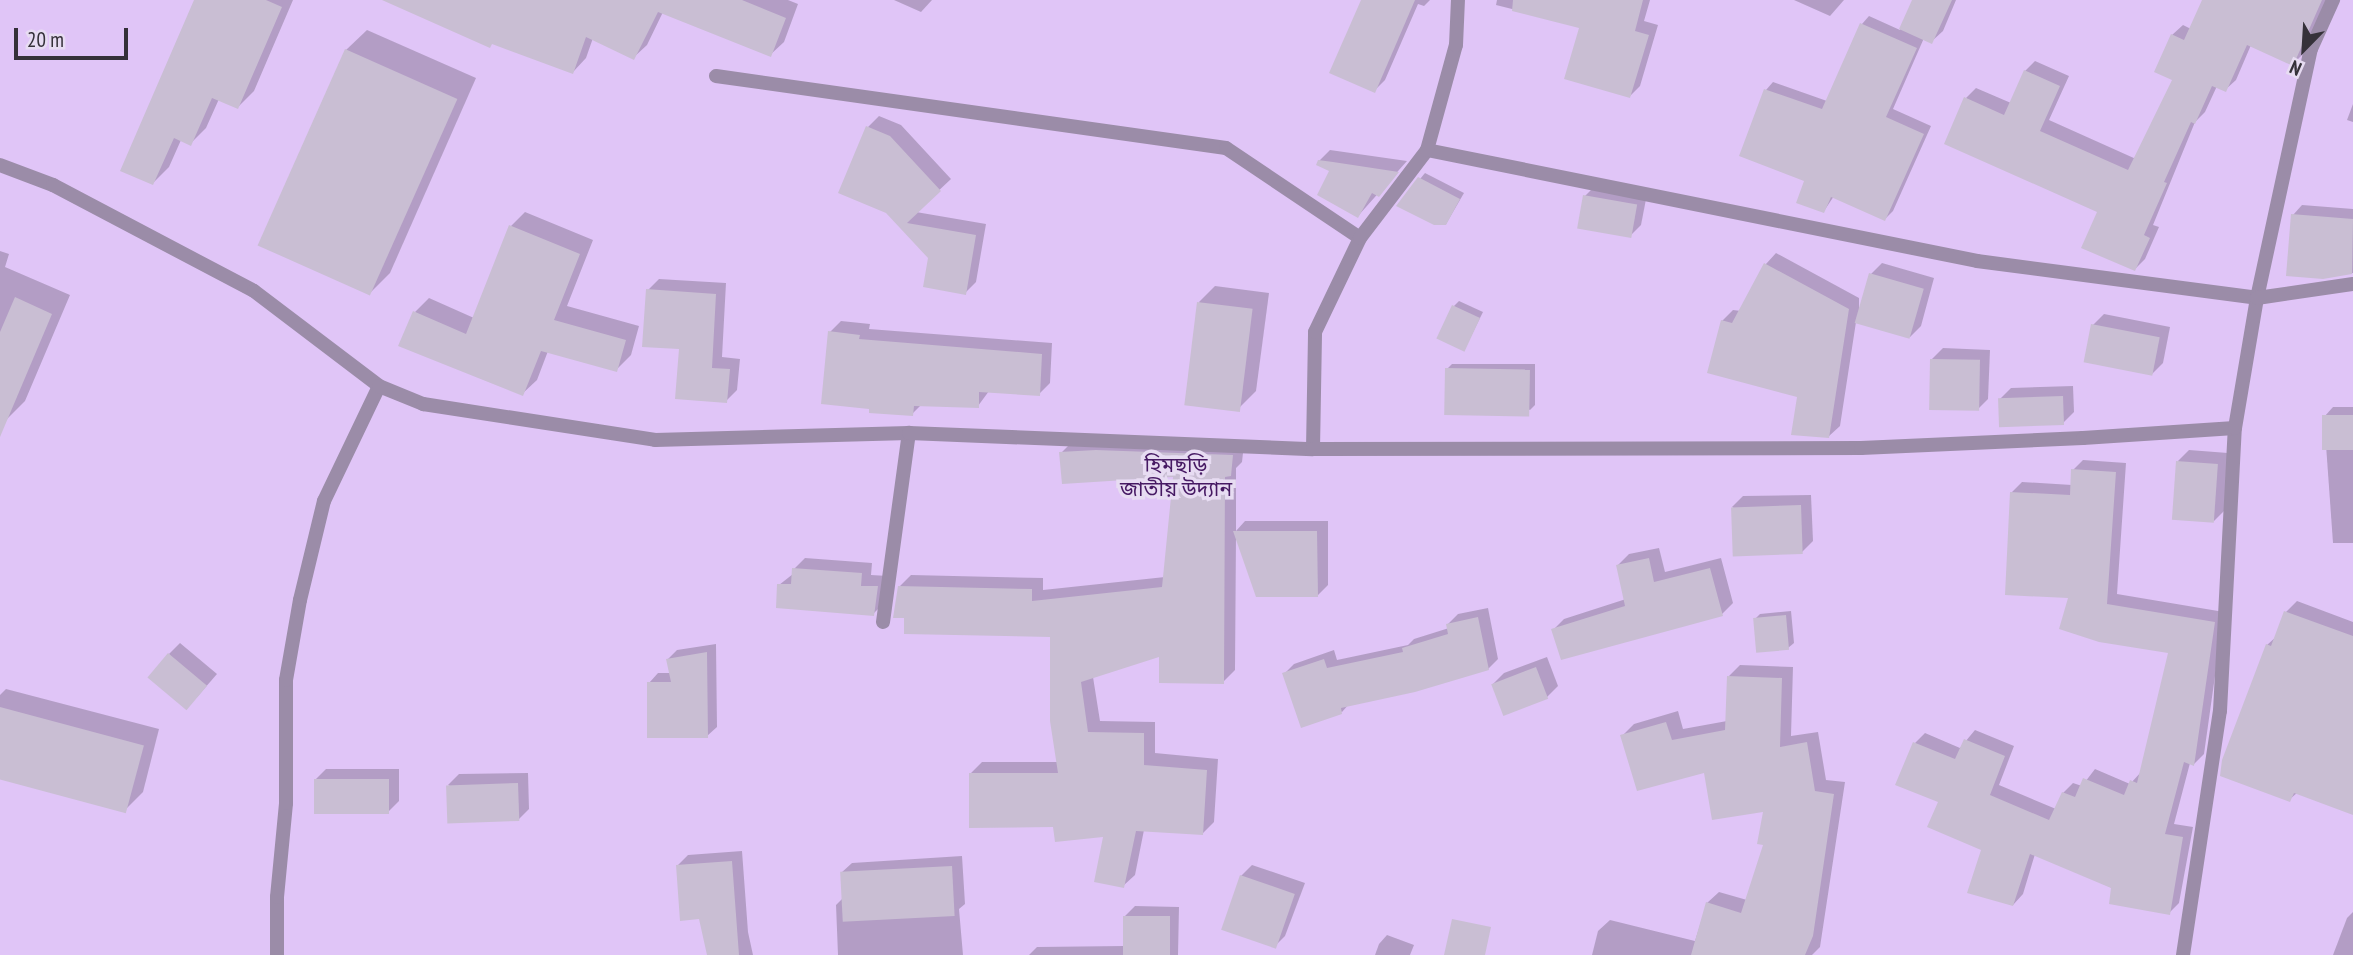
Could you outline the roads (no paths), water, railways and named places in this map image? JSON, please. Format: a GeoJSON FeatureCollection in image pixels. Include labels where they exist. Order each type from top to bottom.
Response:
{"type":"FeatureCollection","features":[{"type":"Feature","properties":{"kind":"street"},"geometry":{"type":"LineString","coordinates":[[1313,449],[1315,332],[1360,238],[1427,150],[1456,46],[1458,0]]}},
{"type":"Feature","properties":{"kind":"street"},"geometry":{"type":"LineString","coordinates":[[2182,955],[2220,711],[2235,428],[2257,298],[2311,49],[2333,0]]}},
{"type":"Feature","properties":{"kind":"street"},"geometry":{"type":"LineString","coordinates":[[716,76],[1226,148],[1360,238]]}},
{"type":"Feature","properties":{"kind":"street"},"geometry":{"type":"LineString","coordinates":[[1427,150],[1977,261],[2257,298],[2353,284]]}},
{"type":"Feature","properties":{"kind":"street"},"geometry":{"type":"LineString","coordinates":[[0,165],[53,185],[254,291],[379,386],[423,404],[655,440],[909,433],[1313,449],[1861,448],[2235,428]]}},
{"type":"Feature","properties":{"kind":"street"},"geometry":{"type":"LineString","coordinates":[[276,955],[277,897],[286,803],[286,680],[300,600],[324,501],[379,386]]}},
{"type":"Feature","properties":{"kind":"street"},"geometry":{"type":"LineString","coordinates":[[883,622],[909,433]]}},
{"type":"Feature","properties":{"kind":"park label","name":"হিমছড়ি জাতীয় উদ্যান"},"geometry":{"type":"Point","coordinates":[1176,477]}}]}
